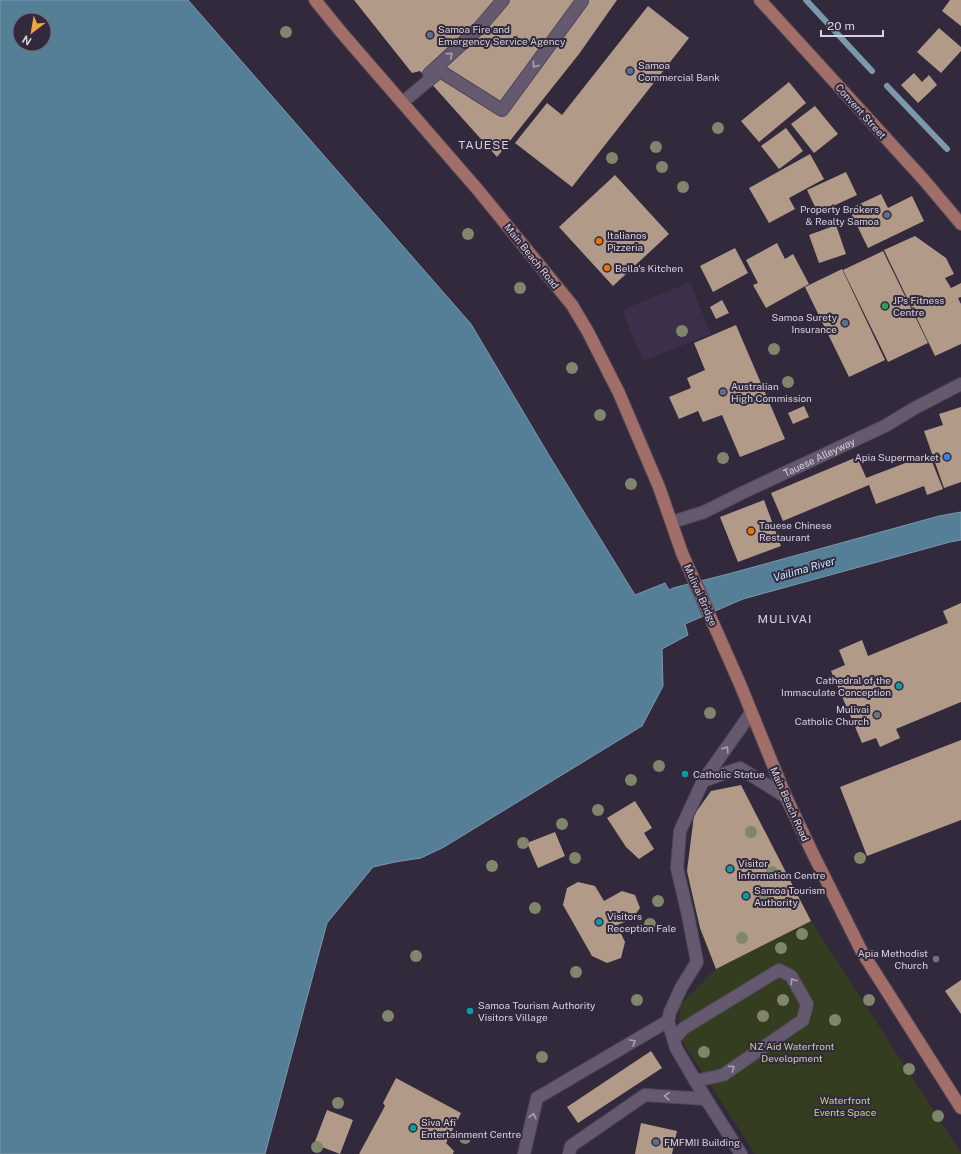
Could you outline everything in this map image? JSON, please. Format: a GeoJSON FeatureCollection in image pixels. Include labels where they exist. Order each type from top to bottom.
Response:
{"type":"FeatureCollection","features":[{"type":"Feature","properties":{"kind":"main road","name":"Main Beach Road"},"geometry":{"type":"LineString","coordinates":[[315,0],[483,196],[572,305],[588,332],[619,394],[659,487],[682,553]]}},
{"type":"Feature","properties":{"kind":"main road","name":"Convent Street"},"geometry":{"type":"LineString","coordinates":[[760,0],[924,180],[961,224]]}},
{"type":"Feature","properties":{"kind":"main road","name":"Mulivai Bridge"},"geometry":{"type":"LineString","coordinates":[[682,553],[719,637]]}},
{"type":"Feature","properties":{"kind":"main road","name":"Main Beach Road"},"geometry":{"type":"LineString","coordinates":[[719,637],[786,797],[862,952],[961,1108]]}},
{"type":"Feature","properties":{"kind":"street"},"geometry":{"type":"LineString","coordinates":[[401,101],[480,28],[503,0]]}},
{"type":"Feature","properties":{"kind":"street"},"geometry":{"type":"LineString","coordinates":[[401,101],[440,70],[502,110],[582,1],[581,0]]}},
{"type":"Feature","properties":{"kind":"street","name":"Tauese Alleyway"},"geometry":{"type":"LineString","coordinates":[[672,522],[704,512],[885,426],[913,409],[961,384]]}},
{"type":"Feature","properties":{"kind":"street"},"geometry":{"type":"LineString","coordinates":[[741,1154],[676,1048],[668,1021],[670,1012],[681,988],[697,962],[677,868],[680,831],[703,781],[751,713]]}},
{"type":"Feature","properties":{"kind":"street"},"geometry":{"type":"LineString","coordinates":[[703,781],[740,768],[786,797]]}},
{"type":"Feature","properties":{"kind":"street"},"geometry":{"type":"LineString","coordinates":[[674,1039],[684,1028],[779,970],[791,976],[807,1004],[803,1020],[723,1074],[695,1081]]}},
{"type":"Feature","properties":{"kind":"street"},"geometry":{"type":"LineString","coordinates":[[524,1154],[537,1098],[668,1021]]}},
{"type":"Feature","properties":{"kind":"street"},"geometry":{"type":"LineString","coordinates":[[569,1154],[571,1146],[645,1095],[706,1099]]}},
{"type":"Feature","properties":{"kind":"shaded area"},"geometry":{"type":"Polygon","coordinates":[[[690,282],[711,334],[643,361],[622,310],[690,282]]]}},
{"type":"Feature","properties":{"kind":"green space","name":"NZ Aid Waterfront Development"},"geometry":{"type":"Polygon","coordinates":[[[811,921],[961,1154],[755,1154],[679,1036],[680,1005],[716,969],[811,921]]]}},
{"type":"Feature","properties":{"kind":"water","name":"Vailima River"},"geometry":{"type":"Polygon","coordinates":[[[0,0],[188,0],[471,324],[550,457],[635,595],[665,583],[669,590],[939,516],[961,512],[961,540],[743,599],[685,624],[688,635],[662,649],[663,686],[642,726],[444,847],[421,858],[373,867],[327,923],[265,1154],[0,1154],[0,0]]]}},
{"type":"Feature","properties":{"kind":"building"},"geometry":{"type":"Polygon","coordinates":[[[354,0],[617,0],[579,54],[497,157],[420,71],[412,73],[354,0]]]}},
{"type":"Feature","properties":{"kind":"building"},"geometry":{"type":"Polygon","coordinates":[[[950,0],[961,0],[961,26],[942,11],[950,0]]]}},
{"type":"Feature","properties":{"kind":"building","name":"Samoa Commercial Bank"},"geometry":{"type":"Polygon","coordinates":[[[648,6],[689,38],[572,187],[515,143],[547,103],[562,115],[648,6]]]}},
{"type":"Feature","properties":{"kind":"building"},"geometry":{"type":"Polygon","coordinates":[[[939,28],[961,47],[961,51],[941,73],[917,52],[939,28]]]}},
{"type":"Feature","properties":{"kind":"building"},"geometry":{"type":"Polygon","coordinates":[[[914,73],[922,82],[929,75],[937,85],[918,103],[901,85],[914,73]]]}},
{"type":"Feature","properties":{"kind":"building"},"geometry":{"type":"Polygon","coordinates":[[[789,82],[806,103],[759,142],[741,121],[789,82]]]}},
{"type":"Feature","properties":{"kind":"building"},"geometry":{"type":"Polygon","coordinates":[[[815,106],[838,134],[814,153],[791,124],[815,106]]]}},
{"type":"Feature","properties":{"kind":"building"},"geometry":{"type":"Polygon","coordinates":[[[786,128],[803,151],[779,169],[761,146],[786,128]]]}},
{"type":"Feature","properties":{"kind":"building"},"geometry":{"type":"Polygon","coordinates":[[[810,154],[824,179],[789,198],[795,209],[769,223],[749,188],[810,154]]]}},
{"type":"Feature","properties":{"kind":"building"},"geometry":{"type":"Polygon","coordinates":[[[846,172],[857,195],[818,213],[807,190],[846,172]]]}},
{"type":"Feature","properties":{"kind":"building"},"geometry":{"type":"Polygon","coordinates":[[[615,175],[669,234],[613,286],[559,227],[615,175]]]}},
{"type":"Feature","properties":{"kind":"building","name":"Property Brokers & Realty Samoa"},"geometry":{"type":"Polygon","coordinates":[[[881,194],[888,208],[912,196],[924,221],[868,248],[849,209],[881,194]]]}},
{"type":"Feature","properties":{"kind":"building"},"geometry":{"type":"Polygon","coordinates":[[[836,225],[846,254],[819,263],[809,235],[836,225]]]}},
{"type":"Feature","properties":{"kind":"building"},"geometry":{"type":"Polygon","coordinates":[[[915,236],[946,258],[954,274],[945,278],[951,288],[961,283],[961,297],[958,298],[961,304],[961,344],[935,356],[884,250],[915,236]]]}},
{"type":"Feature","properties":{"kind":"building"},"geometry":{"type":"Polygon","coordinates":[[[777,243],[785,259],[793,254],[809,284],[766,308],[753,285],[758,283],[746,260],[777,243]]]}},
{"type":"Feature","properties":{"kind":"building"},"geometry":{"type":"Polygon","coordinates":[[[735,248],[748,273],[713,292],[700,266],[735,248]]]}},
{"type":"Feature","properties":{"kind":"building","name":"JPs Fitness Centre"},"geometry":{"type":"Polygon","coordinates":[[[883,251],[928,343],[888,362],[843,270],[883,251]]]}},
{"type":"Feature","properties":{"kind":"building","name":"Samoa Surety Insurance"},"geometry":{"type":"Polygon","coordinates":[[[842,269],[885,360],[849,377],[805,287],[842,269]]]}},
{"type":"Feature","properties":{"kind":"building"},"geometry":{"type":"Polygon","coordinates":[[[722,300],[729,313],[716,319],[710,307],[722,300]]]}},
{"type":"Feature","properties":{"kind":"building","name":"Australian High Commission"},"geometry":{"type":"Polygon","coordinates":[[[736,325],[785,439],[740,457],[722,415],[703,422],[698,411],[679,419],[669,397],[691,388],[687,378],[705,370],[694,343],[736,325]]]}},
{"type":"Feature","properties":{"kind":"building"},"geometry":{"type":"Polygon","coordinates":[[[804,406],[809,417],[793,424],[788,413],[804,406]]]}},
{"type":"Feature","properties":{"kind":"building","name":"Apia Supermarket"},"geometry":{"type":"Polygon","coordinates":[[[961,407],[961,482],[944,488],[924,431],[943,425],[939,414],[961,407]]]}},
{"type":"Feature","properties":{"kind":"building"},"geometry":{"type":"Polygon","coordinates":[[[929,454],[943,489],[927,495],[924,486],[876,504],[869,485],[783,521],[771,493],[857,457],[866,478],[929,454]]]}},
{"type":"Feature","properties":{"kind":"building","name":"Tauese Chinese Restaurant"},"geometry":{"type":"Polygon","coordinates":[[[764,500],[781,546],[738,562],[720,517],[764,500]]]}},
{"type":"Feature","properties":{"kind":"building","name":"Cathedral of the Immaculate Conception"},"geometry":{"type":"Polygon","coordinates":[[[961,603],[961,702],[896,729],[900,738],[880,747],[876,738],[862,743],[831,671],[845,665],[839,650],[862,640],[868,656],[948,623],[943,611],[961,603]]]}},
{"type":"Feature","properties":{"kind":"building"},"geometry":{"type":"Polygon","coordinates":[[[961,740],[961,820],[867,856],[840,787],[961,740]]]}},
{"type":"Feature","properties":{"kind":"building","name":"Samoa Tourism Authority"},"geometry":{"type":"Polygon","coordinates":[[[741,785],[811,921],[716,969],[700,928],[687,871],[694,815],[711,791],[741,785]]]}},
{"type":"Feature","properties":{"kind":"building"},"geometry":{"type":"Polygon","coordinates":[[[635,801],[652,828],[644,833],[654,849],[639,859],[626,847],[607,818],[635,801]]]}},
{"type":"Feature","properties":{"kind":"building"},"geometry":{"type":"Polygon","coordinates":[[[555,832],[565,856],[538,868],[527,843],[555,832]]]}},
{"type":"Feature","properties":{"kind":"building","name":"Visitors Reception Fale"},"geometry":{"type":"Polygon","coordinates":[[[578,882],[595,886],[604,901],[622,891],[635,895],[640,908],[632,919],[617,925],[625,942],[621,958],[607,963],[592,956],[563,905],[567,888],[578,882]]]}},
{"type":"Feature","properties":{"kind":"building"},"geometry":{"type":"Polygon","coordinates":[[[961,980],[961,1014],[945,991],[961,980]]]}},
{"type":"Feature","properties":{"kind":"building"},"geometry":{"type":"Polygon","coordinates":[[[651,1051],[662,1068],[578,1123],[567,1107],[651,1051]]]}},
{"type":"Feature","properties":{"kind":"building","name":"Siva Afi Entertainment Centre"},"geometry":{"type":"Polygon","coordinates":[[[396,1078],[461,1113],[446,1143],[454,1151],[453,1154],[359,1154],[385,1106],[383,1103],[396,1078]]]}},
{"type":"Feature","properties":{"kind":"building"},"geometry":{"type":"Polygon","coordinates":[[[327,1110],[353,1120],[340,1154],[314,1144],[327,1110]]]}},
{"type":"Feature","properties":{"kind":"building","name":"FMFMII Building"},"geometry":{"type":"Polygon","coordinates":[[[641,1123],[677,1131],[672,1154],[635,1154],[641,1123]]]}},
{"type":"Feature","properties":{"kind":"waterway"},"geometry":{"type":"LineString","coordinates":[[806,0],[872,71]]}},
{"type":"Feature","properties":{"kind":"waterway"},"geometry":{"type":"LineString","coordinates":[[887,86],[947,149]]}},
{"type":"Feature","properties":{"kind":"place","name":"Samoa Fire and Emergency Service Agency"},"geometry":{"type":"Point","coordinates":[430,35]}},
{"type":"Feature","properties":{"kind":"place","name":"Samoa Commercial Bank"},"geometry":{"type":"Point","coordinates":[630,71]}},
{"type":"Feature","properties":{"kind":"place","name":"Property Brokers & Realty Samoa"},"geometry":{"type":"Point","coordinates":[887,215]}},
{"type":"Feature","properties":{"kind":"place","name":"Italianos Pizzeria"},"geometry":{"type":"Point","coordinates":[599,241]}},
{"type":"Feature","properties":{"kind":"place","name":"Bella's Kitchen"},"geometry":{"type":"Point","coordinates":[607,268]}},
{"type":"Feature","properties":{"kind":"place","name":"JPs Fitness Centre"},"geometry":{"type":"Point","coordinates":[885,306]}},
{"type":"Feature","properties":{"kind":"place","name":"Samoa Surety Insurance"},"geometry":{"type":"Point","coordinates":[845,323]}},
{"type":"Feature","properties":{"kind":"place","name":"Australian High Commission"},"geometry":{"type":"Point","coordinates":[723,392]}},
{"type":"Feature","properties":{"kind":"place","name":"Apia Supermarket"},"geometry":{"type":"Point","coordinates":[947,457]}},
{"type":"Feature","properties":{"kind":"place","name":"Tauese Chinese Restaurant"},"geometry":{"type":"Point","coordinates":[751,531]}},
{"type":"Feature","properties":{"kind":"place","name":"Cathedral of the Immaculate Conception"},"geometry":{"type":"Point","coordinates":[899,686]}},
{"type":"Feature","properties":{"kind":"place","name":"Mulivai Catholic Church"},"geometry":{"type":"Point","coordinates":[877,715]}},
{"type":"Feature","properties":{"kind":"place","name":"Catholic Statue"},"geometry":{"type":"Point","coordinates":[685,774]}},
{"type":"Feature","properties":{"kind":"place","name":"Visitor Information Centre"},"geometry":{"type":"Point","coordinates":[730,869]}},
{"type":"Feature","properties":{"kind":"place","name":"Samoa Tourism Authority"},"geometry":{"type":"Point","coordinates":[746,896]}},
{"type":"Feature","properties":{"kind":"place","name":"Visitors Reception Fale"},"geometry":{"type":"Point","coordinates":[599,922]}},
{"type":"Feature","properties":{"kind":"place","name":"Apia Methodist Church"},"geometry":{"type":"Point","coordinates":[936,959]}},
{"type":"Feature","properties":{"kind":"place","name":"Samoa Tourism Authority Visitors Village"},"geometry":{"type":"Point","coordinates":[470,1011]}},
{"type":"Feature","properties":{"kind":"place","name":"Siva Afi Entertainment Centre"},"geometry":{"type":"Point","coordinates":[413,1128]}},
{"type":"Feature","properties":{"kind":"place","name":"FMFMII Building"},"geometry":{"type":"Point","coordinates":[656,1142]}},
{"type":"Feature","properties":{"kind":"district","name":"TAUESE"},"geometry":{"type":"Point","coordinates":[484,145]}},
{"type":"Feature","properties":{"kind":"district","name":"MULIVAI"},"geometry":{"type":"Point","coordinates":[785,619]}},
{"type":"Feature","properties":{"kind":"park label","name":"Waterfront Events Space"},"geometry":{"type":"Point","coordinates":[845,1106]}}]}
